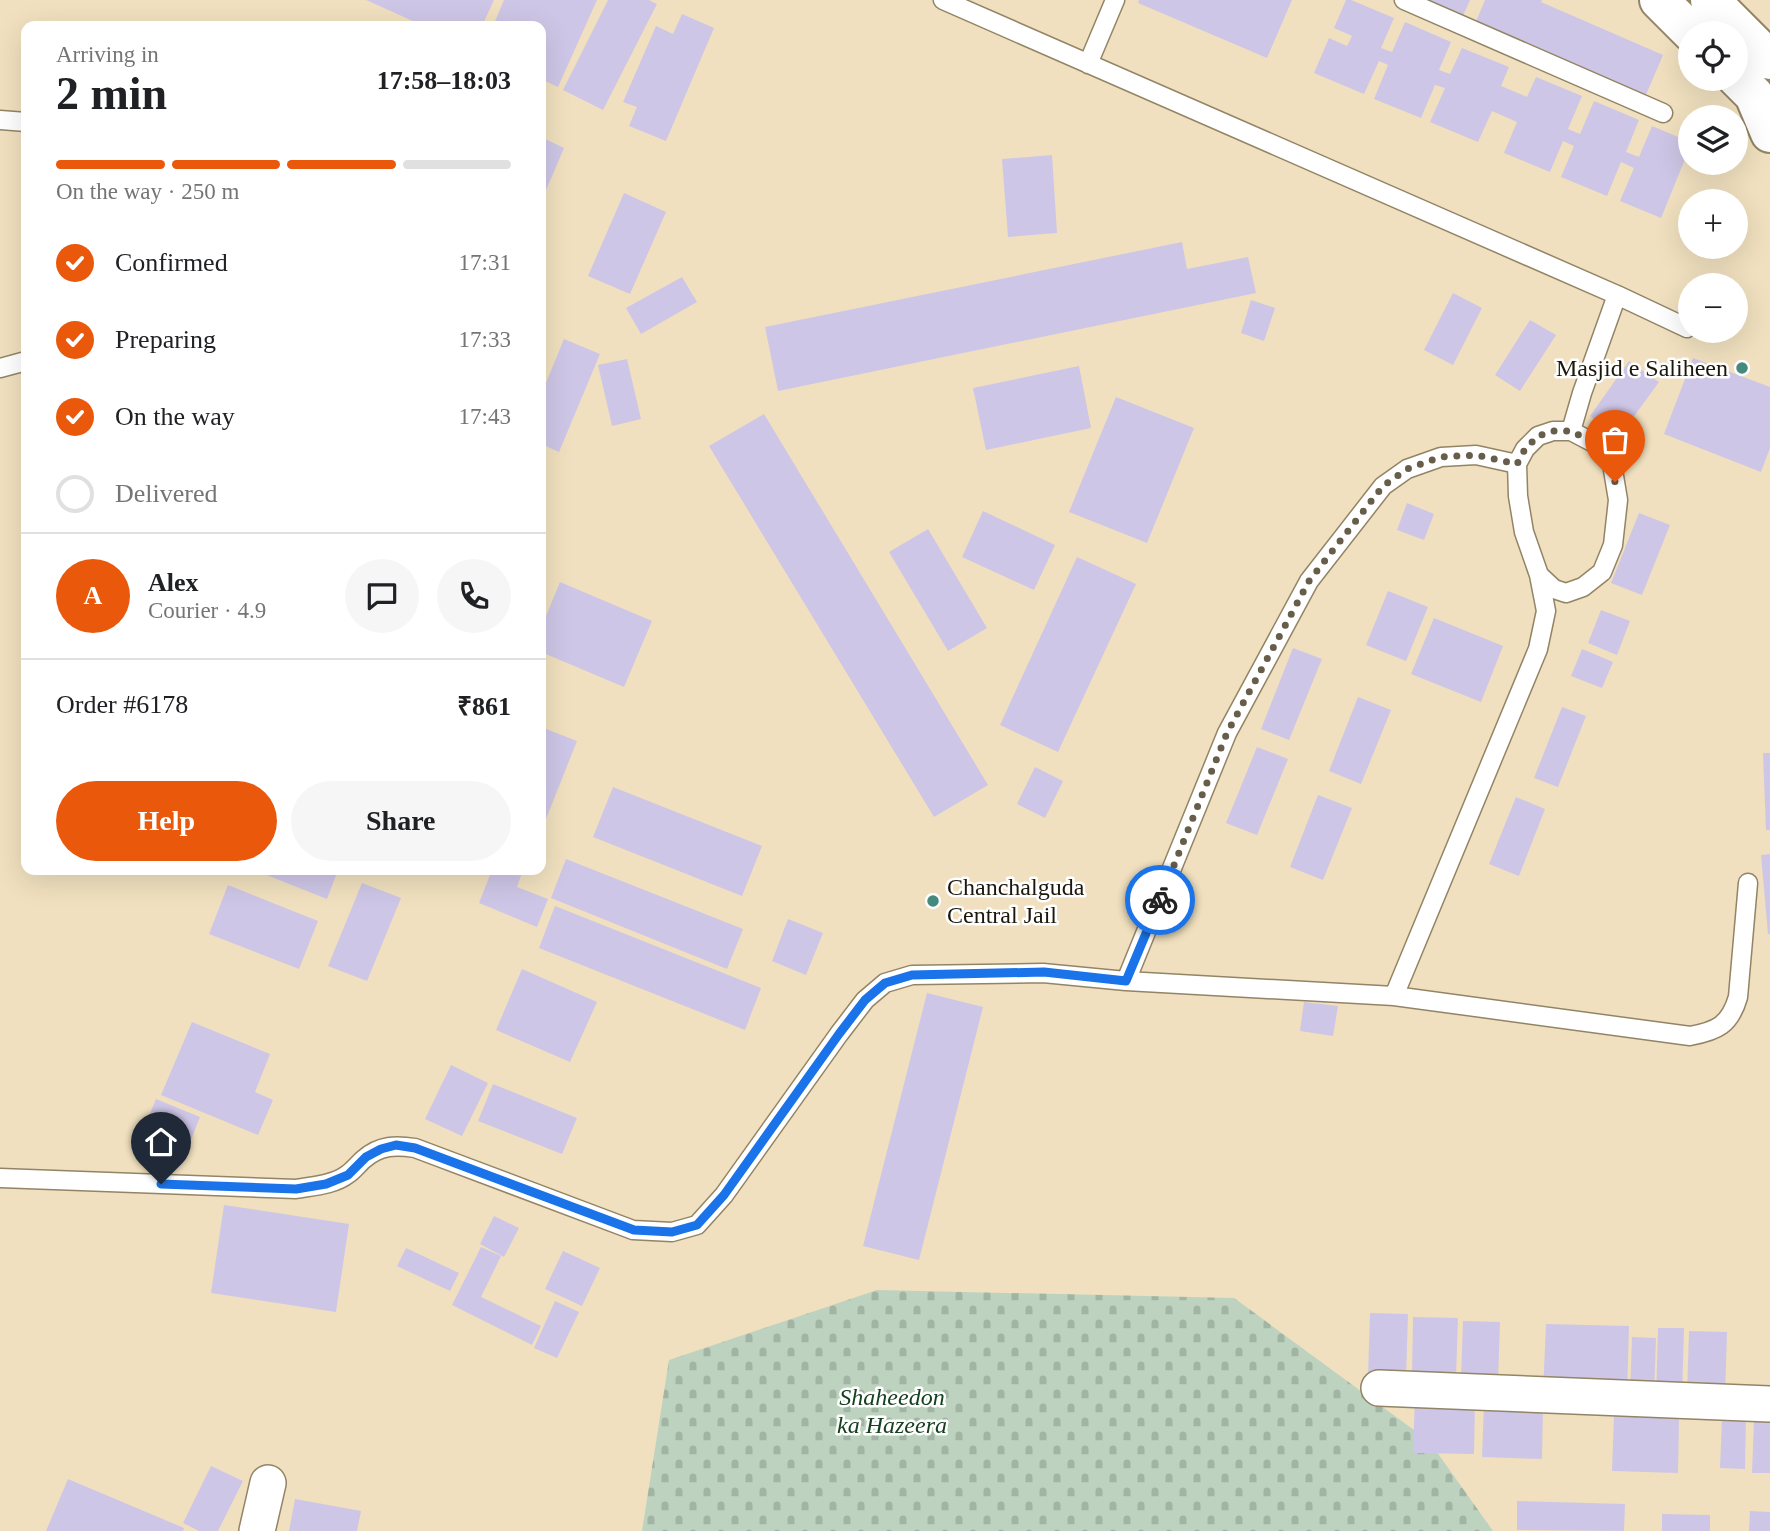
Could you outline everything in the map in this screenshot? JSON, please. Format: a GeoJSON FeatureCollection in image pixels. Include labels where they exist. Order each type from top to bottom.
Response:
{"type":"FeatureCollection","features":[{"type":"Feature","properties":{"kind":"main road"},"geometry":{"type":"LineString","coordinates":[[1659,0],[1680,21]]}},
{"type":"Feature","properties":{"kind":"main road"},"geometry":{"type":"LineString","coordinates":[[1710,0],[1770,60]]}},
{"type":"Feature","properties":{"kind":"main road"},"geometry":{"type":"LineString","coordinates":[[1753,86],[1770,133]]}},
{"type":"Feature","properties":{"kind":"street"},"geometry":{"type":"LineString","coordinates":[[1379,1388],[1770,1404]]}},
{"type":"Feature","properties":{"kind":"street"},"geometry":{"type":"LineString","coordinates":[[257,1531],[268,1483]]}},
{"type":"Feature","properties":{"kind":"lane"},"geometry":{"type":"LineString","coordinates":[[943,0],[1678,324]]}},
{"type":"Feature","properties":{"kind":"lane"},"geometry":{"type":"LineString","coordinates":[[1088,64],[1115,0]]}},
{"type":"Feature","properties":{"kind":"lane"},"geometry":{"type":"LineString","coordinates":[[1404,0],[1663,113]]}},
{"type":"Feature","properties":{"kind":"lane"},"geometry":{"type":"LineString","coordinates":[[0,120],[21,122]]}},
{"type":"Feature","properties":{"kind":"lane"},"geometry":{"type":"LineString","coordinates":[[1571,431],[1616,295]]}},
{"type":"Feature","properties":{"kind":"lane"},"geometry":{"type":"LineString","coordinates":[[0,368],[21,362]]}},
{"type":"Feature","properties":{"kind":"lane"},"geometry":{"type":"LineString","coordinates":[[1394,996],[1538,649],[1546,611],[1539,575],[1524,532],[1518,496],[1517,464],[1525,449],[1538,436],[1553,431],[1571,431],[1594,443],[1612,464],[1618,500],[1613,545],[1602,572],[1583,587],[1566,593],[1554,589],[1539,575]]}},
{"type":"Feature","properties":{"kind":"lane"},"geometry":{"type":"LineString","coordinates":[[1126,981],[1227,733],[1309,581],[1383,486],[1407,469],[1441,457],[1476,455],[1517,464]]}},
{"type":"Feature","properties":{"kind":"lane"},"geometry":{"type":"LineString","coordinates":[[0,1178],[296,1189],[326,1184],[348,1175],[366,1157],[396,1145],[415,1148],[634,1230],[672,1232],[697,1225],[724,1195],[839,1034],[865,1000],[885,983],[912,975],[1044,972],[1126,981],[1394,996],[1690,1036],[1707,1032],[1725,1023],[1733,1012],[1738,997],[1748,883]]}},
{"type":"Feature","properties":{"kind":"green space","name":"Shaheedon ka Hazeera"},"geometry":{"type":"Polygon","coordinates":[[[877,1290],[1234,1298],[1429,1441],[1493,1531],[642,1531],[669,1360],[877,1290]]]}},
{"type":"Feature","properties":{"kind":"building"},"geometry":{"type":"Polygon","coordinates":[[[366,0],[494,0],[484,21],[413,21],[366,0]]]}},
{"type":"Feature","properties":{"kind":"building"},"geometry":{"type":"Polygon","coordinates":[[[504,0],[597,0],[558,87],[546,81],[546,21],[495,21],[504,0]]]}},
{"type":"Feature","properties":{"kind":"building"},"geometry":{"type":"Polygon","coordinates":[[[608,0],[649,0],[657,4],[603,110],[563,90],[608,0]]]}},
{"type":"Feature","properties":{"kind":"building"},"geometry":{"type":"Polygon","coordinates":[[[1139,0],[1292,0],[1267,58],[1138,3],[1139,0]]]}},
{"type":"Feature","properties":{"kind":"building"},"geometry":{"type":"Polygon","coordinates":[[[1346,0],[1351,0],[1394,18],[1381,48],[1392,52],[1405,22],[1451,42],[1439,70],[1450,74],[1462,48],[1509,67],[1501,86],[1527,97],[1536,77],[1582,96],[1568,129],[1580,134],[1594,101],[1639,120],[1626,152],[1639,157],[1652,126],[1678,137],[1679,175],[1661,218],[1620,201],[1634,168],[1621,162],[1607,196],[1561,177],[1574,146],[1563,141],[1550,172],[1504,153],[1517,122],[1492,111],[1478,142],[1430,122],[1445,88],[1435,85],[1421,118],[1374,99],[1388,65],[1379,61],[1364,94],[1314,73],[1329,38],[1347,46],[1352,36],[1334,28],[1346,0]]]}},
{"type":"Feature","properties":{"kind":"building"},"geometry":{"type":"Polygon","coordinates":[[[1420,0],[1470,0],[1462,18],[1420,0]]]}},
{"type":"Feature","properties":{"kind":"building"},"geometry":{"type":"Polygon","coordinates":[[[1485,0],[1542,0],[1541,2],[1663,55],[1645,97],[1475,24],[1485,0]]]}},
{"type":"Feature","properties":{"kind":"building"},"geometry":{"type":"Polygon","coordinates":[[[682,14],[714,28],[666,141],[629,126],[637,107],[623,102],[656,26],[673,34],[682,14]]]}},
{"type":"Feature","properties":{"kind":"building"},"geometry":{"type":"Polygon","coordinates":[[[546,139],[564,148],[546,190],[546,139]]]}},
{"type":"Feature","properties":{"kind":"building"},"geometry":{"type":"Polygon","coordinates":[[[1052,155],[1057,233],[1008,237],[1002,159],[1052,155]]]}},
{"type":"Feature","properties":{"kind":"building"},"geometry":{"type":"Polygon","coordinates":[[[624,193],[666,212],[630,294],[588,276],[624,193]]]}},
{"type":"Feature","properties":{"kind":"building"},"geometry":{"type":"Polygon","coordinates":[[[1182,242],[1187,269],[1248,257],[1256,293],[778,391],[765,327],[1182,242]]]}},
{"type":"Feature","properties":{"kind":"building"},"geometry":{"type":"Polygon","coordinates":[[[682,277],[697,302],[641,334],[626,308],[682,277]]]}},
{"type":"Feature","properties":{"kind":"building"},"geometry":{"type":"Polygon","coordinates":[[[1453,293],[1482,308],[1453,365],[1424,350],[1453,293]]]}},
{"type":"Feature","properties":{"kind":"building"},"geometry":{"type":"Polygon","coordinates":[[[1251,300],[1275,308],[1264,341],[1241,333],[1251,300]]]}},
{"type":"Feature","properties":{"kind":"building"},"geometry":{"type":"Polygon","coordinates":[[[1530,320],[1556,335],[1520,391],[1495,375],[1530,320]]]}},
{"type":"Feature","properties":{"kind":"building"},"geometry":{"type":"Polygon","coordinates":[[[564,339],[600,354],[559,452],[546,446],[546,383],[564,339]]]}},
{"type":"Feature","properties":{"kind":"building"},"geometry":{"type":"Polygon","coordinates":[[[1693,358],[1770,387],[1770,448],[1761,472],[1664,434],[1693,358]]]}},
{"type":"Feature","properties":{"kind":"building"},"geometry":{"type":"Polygon","coordinates":[[[627,359],[641,419],[612,426],[598,365],[627,359]]]}},
{"type":"Feature","properties":{"kind":"building"},"geometry":{"type":"Polygon","coordinates":[[[1629,361],[1659,382],[1619,437],[1590,416],[1629,361]]]}},
{"type":"Feature","properties":{"kind":"building"},"geometry":{"type":"Polygon","coordinates":[[[1079,366],[1091,428],[986,450],[973,388],[1079,366]]]}},
{"type":"Feature","properties":{"kind":"building"},"geometry":{"type":"Polygon","coordinates":[[[1116,397],[1194,428],[1147,543],[1069,512],[1116,397]]]}},
{"type":"Feature","properties":{"kind":"building"},"geometry":{"type":"Polygon","coordinates":[[[764,414],[988,785],[934,817],[709,446],[764,414]]]}},
{"type":"Feature","properties":{"kind":"building"},"geometry":{"type":"Polygon","coordinates":[[[1407,503],[1434,514],[1424,540],[1397,530],[1407,503]]]}},
{"type":"Feature","properties":{"kind":"building"},"geometry":{"type":"Polygon","coordinates":[[[983,511],[1055,545],[1034,590],[962,557],[983,511]]]}},
{"type":"Feature","properties":{"kind":"building"},"geometry":{"type":"Polygon","coordinates":[[[1639,513],[1670,525],[1642,595],[1611,583],[1639,513]]]}},
{"type":"Feature","properties":{"kind":"building"},"geometry":{"type":"Polygon","coordinates":[[[928,529],[987,628],[948,651],[889,552],[928,529]]]}},
{"type":"Feature","properties":{"kind":"building"},"geometry":{"type":"Polygon","coordinates":[[[1077,557],[1136,584],[1058,752],[1000,725],[1077,557]]]}},
{"type":"Feature","properties":{"kind":"building"},"geometry":{"type":"Polygon","coordinates":[[[560,582],[652,621],[624,687],[546,654],[546,616],[560,582]]]}},
{"type":"Feature","properties":{"kind":"building"},"geometry":{"type":"Polygon","coordinates":[[[1388,591],[1428,607],[1406,661],[1366,645],[1388,591]]]}},
{"type":"Feature","properties":{"kind":"building"},"geometry":{"type":"Polygon","coordinates":[[[1601,610],[1630,621],[1617,655],[1588,643],[1601,610]]]}},
{"type":"Feature","properties":{"kind":"building"},"geometry":{"type":"Polygon","coordinates":[[[1434,618],[1503,646],[1481,702],[1411,674],[1434,618]]]}},
{"type":"Feature","properties":{"kind":"building"},"geometry":{"type":"Polygon","coordinates":[[[1293,648],[1322,659],[1289,740],[1261,729],[1293,648]]]}},
{"type":"Feature","properties":{"kind":"building"},"geometry":{"type":"Polygon","coordinates":[[[1582,649],[1613,662],[1602,688],[1571,676],[1582,649]]]}},
{"type":"Feature","properties":{"kind":"building"},"geometry":{"type":"Polygon","coordinates":[[[1358,697],[1391,710],[1361,784],[1329,771],[1358,697]]]}},
{"type":"Feature","properties":{"kind":"building"},"geometry":{"type":"Polygon","coordinates":[[[1562,707],[1586,716],[1558,787],[1534,778],[1562,707]]]}},
{"type":"Feature","properties":{"kind":"building"},"geometry":{"type":"Polygon","coordinates":[[[546,729],[577,741],[546,819],[546,729]]]}},
{"type":"Feature","properties":{"kind":"building"},"geometry":{"type":"Polygon","coordinates":[[[1257,747],[1288,759],[1257,835],[1226,823],[1257,747]]]}},
{"type":"Feature","properties":{"kind":"building"},"geometry":{"type":"Polygon","coordinates":[[[1763,753],[1770,753],[1770,830],[1766,830],[1763,753]]]}},
{"type":"Feature","properties":{"kind":"building"},"geometry":{"type":"Polygon","coordinates":[[[1035,767],[1063,781],[1045,818],[1017,804],[1035,767]]]}},
{"type":"Feature","properties":{"kind":"building"},"geometry":{"type":"Polygon","coordinates":[[[613,787],[762,846],[742,896],[593,837],[613,787]]]}},
{"type":"Feature","properties":{"kind":"building"},"geometry":{"type":"Polygon","coordinates":[[[1318,795],[1352,808],[1323,880],[1290,867],[1318,795]]]}},
{"type":"Feature","properties":{"kind":"building"},"geometry":{"type":"Polygon","coordinates":[[[1516,797],[1545,809],[1519,876],[1489,864],[1516,797]]]}},
{"type":"Feature","properties":{"kind":"building"},"geometry":{"type":"Polygon","coordinates":[[[1770,854],[1770,934],[1768,934],[1761,855],[1770,854]]]}},
{"type":"Feature","properties":{"kind":"building"},"geometry":{"type":"Polygon","coordinates":[[[566,859],[743,929],[727,969],[551,898],[566,859]]]}},
{"type":"Feature","properties":{"kind":"building"},"geometry":{"type":"Polygon","coordinates":[[[267,875],[336,875],[327,899],[267,875]]]}},
{"type":"Feature","properties":{"kind":"building"},"geometry":{"type":"Polygon","coordinates":[[[490,875],[521,875],[517,887],[548,899],[537,927],[479,903],[490,875]]]}},
{"type":"Feature","properties":{"kind":"building"},"geometry":{"type":"Polygon","coordinates":[[[362,883],[401,898],[367,981],[328,966],[362,883]]]}},
{"type":"Feature","properties":{"kind":"building"},"geometry":{"type":"Polygon","coordinates":[[[228,885],[318,921],[299,969],[209,934],[228,885]]]}},
{"type":"Feature","properties":{"kind":"building"},"geometry":{"type":"Polygon","coordinates":[[[555,906],[761,988],[745,1030],[539,948],[555,906]]]}},
{"type":"Feature","properties":{"kind":"building"},"geometry":{"type":"Polygon","coordinates":[[[788,919],[823,933],[806,975],[772,961],[788,919]]]}},
{"type":"Feature","properties":{"kind":"building"},"geometry":{"type":"Polygon","coordinates":[[[522,969],[597,1002],[570,1062],[496,1030],[522,969]]]}},
{"type":"Feature","properties":{"kind":"building"},"geometry":{"type":"Polygon","coordinates":[[[927,993],[983,1007],[919,1260],[863,1246],[927,993]]]}},
{"type":"Feature","properties":{"kind":"building"},"geometry":{"type":"Polygon","coordinates":[[[1304,1002],[1338,1006],[1333,1036],[1300,1031],[1304,1002]]]}},
{"type":"Feature","properties":{"kind":"building"},"geometry":{"type":"Polygon","coordinates":[[[192,1022],[270,1054],[255,1092],[273,1100],[258,1135],[161,1095],[192,1022]]]}},
{"type":"Feature","properties":{"kind":"building"},"geometry":{"type":"Polygon","coordinates":[[[451,1065],[488,1083],[462,1136],[425,1119],[451,1065]]]}},
{"type":"Feature","properties":{"kind":"building"},"geometry":{"type":"Polygon","coordinates":[[[493,1084],[577,1118],[562,1154],[478,1121],[493,1084]]]}},
{"type":"Feature","properties":{"kind":"building"},"geometry":{"type":"Polygon","coordinates":[[[156,1099],[200,1117],[189,1145],[144,1128],[156,1099]]]}},
{"type":"Feature","properties":{"kind":"building"},"geometry":{"type":"Polygon","coordinates":[[[224,1205],[349,1224],[336,1312],[211,1293],[224,1205]]]}},
{"type":"Feature","properties":{"kind":"building"},"geometry":{"type":"Polygon","coordinates":[[[494,1216],[519,1228],[504,1257],[480,1244],[494,1216]]]}},
{"type":"Feature","properties":{"kind":"building"},"geometry":{"type":"Polygon","coordinates":[[[481,1247],[501,1256],[481,1297],[541,1326],[532,1345],[452,1305],[481,1247]]]}},
{"type":"Feature","properties":{"kind":"building"},"geometry":{"type":"Polygon","coordinates":[[[406,1248],[459,1273],[450,1291],[397,1266],[406,1248]]]}},
{"type":"Feature","properties":{"kind":"building"},"geometry":{"type":"Polygon","coordinates":[[[563,1251],[600,1268],[582,1306],[545,1289],[563,1251]]]}},
{"type":"Feature","properties":{"kind":"building"},"geometry":{"type":"Polygon","coordinates":[[[555,1301],[579,1312],[557,1358],[534,1348],[555,1301]]]}},
{"type":"Feature","properties":{"kind":"building"},"geometry":{"type":"Polygon","coordinates":[[[1370,1313],[1408,1314],[1406,1378],[1368,1377],[1370,1313]]]}},
{"type":"Feature","properties":{"kind":"building"},"geometry":{"type":"Polygon","coordinates":[[[1413,1317],[1458,1318],[1456,1376],[1412,1375],[1413,1317]]]}},
{"type":"Feature","properties":{"kind":"building"},"geometry":{"type":"Polygon","coordinates":[[[1463,1321],[1500,1322],[1498,1380],[1461,1379],[1463,1321]]]}},
{"type":"Feature","properties":{"kind":"building"},"geometry":{"type":"Polygon","coordinates":[[[1546,1324],[1629,1326],[1627,1395],[1543,1393],[1546,1324]]]}},
{"type":"Feature","properties":{"kind":"building"},"geometry":{"type":"Polygon","coordinates":[[[1658,1328],[1684,1328],[1682,1398],[1656,1398],[1658,1328]]]}},
{"type":"Feature","properties":{"kind":"building"},"geometry":{"type":"Polygon","coordinates":[[[1689,1331],[1727,1332],[1725,1397],[1687,1396],[1689,1331]]]}},
{"type":"Feature","properties":{"kind":"building"},"geometry":{"type":"Polygon","coordinates":[[[1632,1337],[1656,1338],[1654,1397],[1630,1396],[1632,1337]]]}},
{"type":"Feature","properties":{"kind":"building"},"geometry":{"type":"Polygon","coordinates":[[[1415,1397],[1475,1399],[1474,1454],[1413,1453],[1415,1397]]]}},
{"type":"Feature","properties":{"kind":"building"},"geometry":{"type":"Polygon","coordinates":[[[1484,1405],[1543,1407],[1542,1459],[1482,1457],[1484,1405]]]}},
{"type":"Feature","properties":{"kind":"building"},"geometry":{"type":"Polygon","coordinates":[[[1614,1415],[1679,1417],[1678,1473],[1612,1471],[1614,1415]]]}},
{"type":"Feature","properties":{"kind":"building"},"geometry":{"type":"Polygon","coordinates":[[[1722,1418],[1746,1418],[1745,1469],[1720,1468],[1722,1418]]]}},
{"type":"Feature","properties":{"kind":"building"},"geometry":{"type":"Polygon","coordinates":[[[1754,1419],[1770,1419],[1770,1473],[1752,1473],[1754,1419]]]}},
{"type":"Feature","properties":{"kind":"building"},"geometry":{"type":"Polygon","coordinates":[[[211,1466],[243,1481],[218,1531],[199,1531],[183,1523],[211,1466]]]}},
{"type":"Feature","properties":{"kind":"building"},"geometry":{"type":"Polygon","coordinates":[[[68,1479],[184,1528],[183,1531],[46,1531],[68,1479]]]}},
{"type":"Feature","properties":{"kind":"building"},"geometry":{"type":"Polygon","coordinates":[[[295,1499],[361,1511],[357,1531],[289,1531],[295,1499]]]}},
{"type":"Feature","properties":{"kind":"building"},"geometry":{"type":"Polygon","coordinates":[[[1517,1501],[1625,1504],[1624,1531],[1517,1530],[1517,1501]]]}},
{"type":"Feature","properties":{"kind":"building"},"geometry":{"type":"Polygon","coordinates":[[[1750,1511],[1770,1512],[1770,1531],[1749,1531],[1750,1511]]]}},
{"type":"Feature","properties":{"kind":"building"},"geometry":{"type":"Polygon","coordinates":[[[1662,1514],[1710,1515],[1710,1531],[1662,1531],[1662,1514]]]}},
{"type":"Feature","properties":{"kind":"way so far"},"geometry":{"type":"LineString","coordinates":[[1160,900],[1227,733],[1309,581],[1383,486],[1407,469],[1441,457],[1476,455],[1517,464],[1525,449],[1538,436],[1553,431],[1571,431],[1594,443],[1612,464],[1615,482]]}},
{"type":"Feature","properties":{"kind":"place","name":"Masjid e Saliheen"},"geometry":{"type":"Point","coordinates":[1742,368]}},
{"type":"Feature","properties":{"kind":"place","name":"Chanchalguda Central Jail"},"geometry":{"type":"Point","coordinates":[933,901]}},
{"type":"Feature","properties":{"kind":"route"},"geometry":{"type":"LineString","coordinates":[[161,1184],[296,1189],[326,1184],[348,1175],[366,1157],[396,1145],[415,1148],[634,1230],[672,1232],[697,1225],[724,1195],[865,1000],[885,983],[912,975],[1044,972],[1126,981],[1160,900]]}}]}
